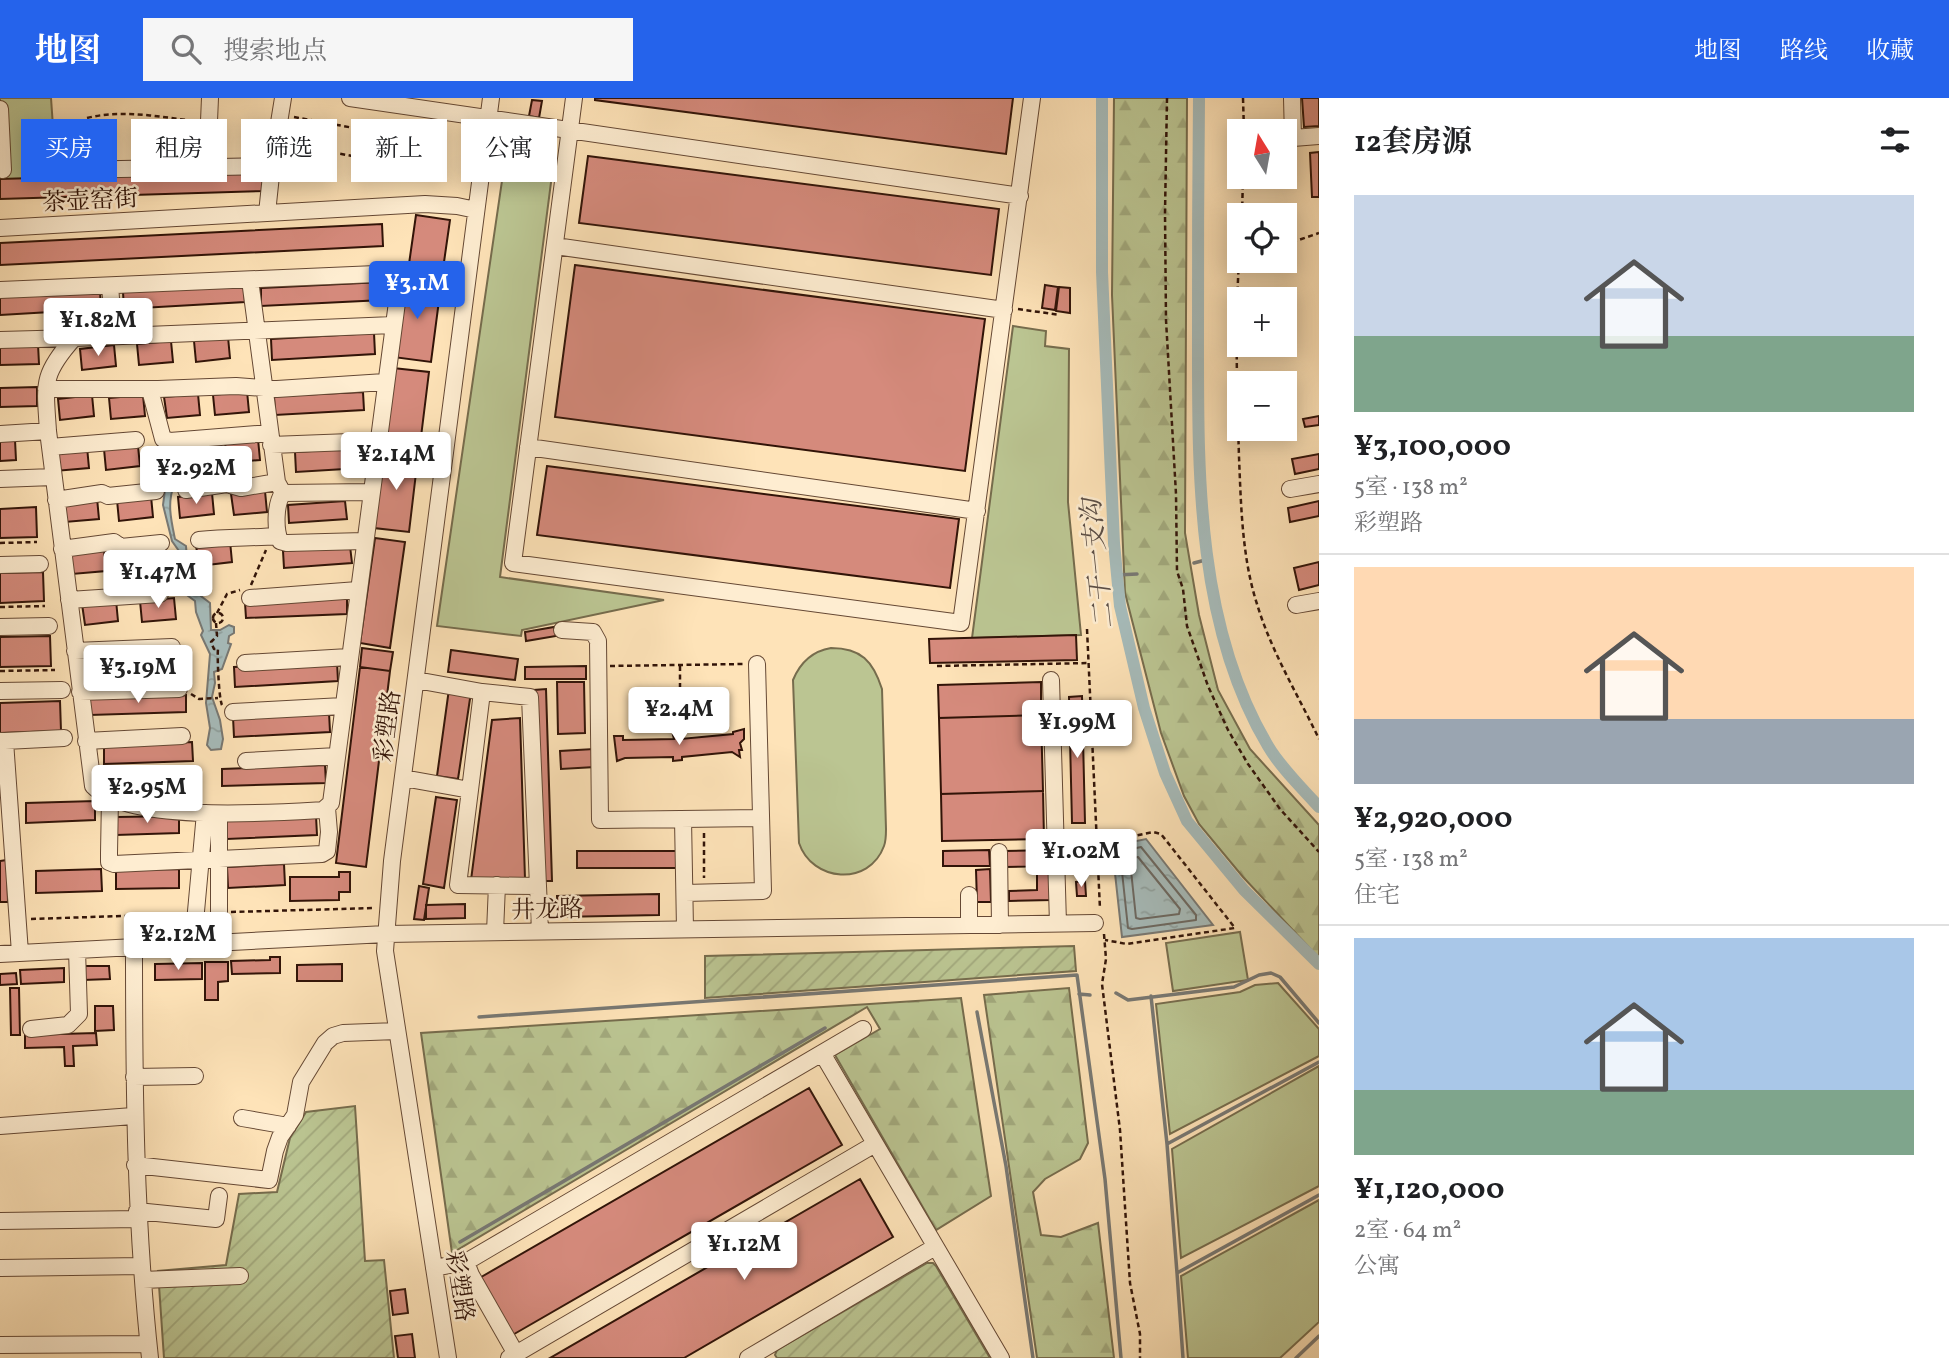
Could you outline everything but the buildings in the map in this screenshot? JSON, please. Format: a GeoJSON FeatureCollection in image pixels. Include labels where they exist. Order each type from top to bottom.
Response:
{"type":"FeatureCollection","features":[{"type":"Feature","properties":{"kind":"street"},"geometry":{"type":"LineString","coordinates":[[209,119],[210,98]]}},
{"type":"Feature","properties":{"kind":"street"},"geometry":{"type":"LineString","coordinates":[[279,119],[283,98]]}},
{"type":"Feature","properties":{"kind":"street"},"geometry":{"type":"LineString","coordinates":[[350,98],[488,119]]}},
{"type":"Feature","properties":{"kind":"street","name":"彩塑路"},"geometry":{"type":"LineString","coordinates":[[488,119],[491,98]]}},
{"type":"Feature","properties":{"kind":"street"},"geometry":{"type":"LineString","coordinates":[[574,98],[513,563],[961,623],[1032,98]]}},
{"type":"Feature","properties":{"kind":"street"},"geometry":{"type":"LineString","coordinates":[[1292,98],[1293,138],[1319,136]]}},
{"type":"Feature","properties":{"kind":"street"},"geometry":{"type":"LineString","coordinates":[[0,109],[3,170]]}},
{"type":"Feature","properties":{"kind":"street"},"geometry":{"type":"LineString","coordinates":[[557,129],[1020,196]]}},
{"type":"Feature","properties":{"kind":"street"},"geometry":{"type":"LineString","coordinates":[[267,213],[270,182]]}},
{"type":"Feature","properties":{"kind":"street","name":"彩塑路"},"geometry":{"type":"LineString","coordinates":[[448,1358],[385,951],[392,861],[480,182]]}},
{"type":"Feature","properties":{"kind":"street","name":"茶壶窑街"},"geometry":{"type":"LineString","coordinates":[[0,228],[425,204],[477,210]]}},
{"type":"Feature","properties":{"kind":"street"},"geometry":{"type":"LineString","coordinates":[[555,246],[1004,308]]}},
{"type":"Feature","properties":{"kind":"street"},"geometry":{"type":"LineString","coordinates":[[0,290],[387,275],[394,279],[399,287],[398,310],[393,325],[385,382],[331,803],[327,808],[247,814],[137,806],[110,798],[93,786],[53,477],[46,389],[48,375],[56,357],[74,338]]}},
{"type":"Feature","properties":{"kind":"street"},"geometry":{"type":"LineString","coordinates":[[250,280],[270,439],[280,488],[279,538]]}},
{"type":"Feature","properties":{"kind":"street"},"geometry":{"type":"LineString","coordinates":[[110,286],[114,336]]}},
{"type":"Feature","properties":{"kind":"street"},"geometry":{"type":"LineString","coordinates":[[0,340],[393,325]]}},
{"type":"Feature","properties":{"kind":"street"},"geometry":{"type":"LineString","coordinates":[[46,389],[150,390],[236,386],[277,389],[385,382]]}},
{"type":"Feature","properties":{"kind":"street"},"geometry":{"type":"LineString","coordinates":[[150,390],[163,439],[170,441],[377,441]]}},
{"type":"Feature","properties":{"kind":"street"},"geometry":{"type":"LineString","coordinates":[[0,434],[49,439],[136,440]]}},
{"type":"Feature","properties":{"kind":"street"},"geometry":{"type":"LineString","coordinates":[[528,447],[977,511]]}},
{"type":"Feature","properties":{"kind":"street"},"geometry":{"type":"LineString","coordinates":[[0,480],[53,477]]}},
{"type":"Feature","properties":{"kind":"street"},"geometry":{"type":"LineString","coordinates":[[186,490],[227,484],[241,488],[371,492]]}},
{"type":"Feature","properties":{"kind":"street"},"geometry":{"type":"LineString","coordinates":[[1290,489],[1319,484]]}},
{"type":"Feature","properties":{"kind":"street"},"geometry":{"type":"LineString","coordinates":[[56,500],[156,491]]}},
{"type":"Feature","properties":{"kind":"street"},"geometry":{"type":"LineString","coordinates":[[199,540],[235,537],[279,538],[287,543],[364,541]]}},
{"type":"Feature","properties":{"kind":"street"},"geometry":{"type":"LineString","coordinates":[[62,549],[114,542],[121,547],[160,543]]}},
{"type":"Feature","properties":{"kind":"street"},"geometry":{"type":"LineString","coordinates":[[0,565],[40,564]]}},
{"type":"Feature","properties":{"kind":"street"},"geometry":{"type":"LineString","coordinates":[[250,598],[358,590]]}},
{"type":"Feature","properties":{"kind":"street"},"geometry":{"type":"LineString","coordinates":[[69,600],[160,594]]}},
{"type":"Feature","properties":{"kind":"street"},"geometry":{"type":"LineString","coordinates":[[1296,605],[1319,601]]}},
{"type":"Feature","properties":{"kind":"street"},"geometry":{"type":"LineString","coordinates":[[0,627],[48,626]]}},
{"type":"Feature","properties":{"kind":"street"},"geometry":{"type":"LineString","coordinates":[[562,630],[593,632],[598,641],[600,820],[761,818]]}},
{"type":"Feature","properties":{"kind":"street"},"geometry":{"type":"LineString","coordinates":[[75,651],[172,647]]}},
{"type":"Feature","properties":{"kind":"street"},"geometry":{"type":"LineString","coordinates":[[245,663],[349,657]]}},
{"type":"Feature","properties":{"kind":"street"},"geometry":{"type":"LineString","coordinates":[[685,893],[763,891],[757,664]]}},
{"type":"Feature","properties":{"kind":"street"},"geometry":{"type":"LineString","coordinates":[[416,680],[482,692],[530,697],[540,931]]}},
{"type":"Feature","properties":{"kind":"street"},"geometry":{"type":"LineString","coordinates":[[1051,680],[1058,924]]}},
{"type":"Feature","properties":{"kind":"street"},"geometry":{"type":"LineString","coordinates":[[80,692],[179,689]]}},
{"type":"Feature","properties":{"kind":"street"},"geometry":{"type":"LineString","coordinates":[[0,691],[62,690]]}},
{"type":"Feature","properties":{"kind":"street"},"geometry":{"type":"LineString","coordinates":[[482,692],[458,885],[538,886]]}},
{"type":"Feature","properties":{"kind":"street"},"geometry":{"type":"LineString","coordinates":[[233,712],[343,706]]}},
{"type":"Feature","properties":{"kind":"street"},"geometry":{"type":"LineString","coordinates":[[86,741],[182,736]]}},
{"type":"Feature","properties":{"kind":"street"},"geometry":{"type":"LineString","coordinates":[[20,953],[6,836],[3,741],[64,738]]}},
{"type":"Feature","properties":{"kind":"street"},"geometry":{"type":"LineString","coordinates":[[246,761],[337,756]]}},
{"type":"Feature","properties":{"kind":"street"},"geometry":{"type":"LineString","coordinates":[[404,778],[470,789]]}},
{"type":"Feature","properties":{"kind":"street"},"geometry":{"type":"LineString","coordinates":[[110,798],[109,862],[114,864],[322,854],[327,851],[327,808]]}},
{"type":"Feature","properties":{"kind":"street"},"geometry":{"type":"LineString","coordinates":[[212,813],[219,860],[219,942]]}},
{"type":"Feature","properties":{"kind":"street"},"geometry":{"type":"LineString","coordinates":[[193,944],[200,861],[212,813]]}},
{"type":"Feature","properties":{"kind":"street"},"geometry":{"type":"LineString","coordinates":[[683,819],[685,929]]}},
{"type":"Feature","properties":{"kind":"street"},"geometry":{"type":"LineString","coordinates":[[999,852],[1000,925]]}},
{"type":"Feature","properties":{"kind":"street"},"geometry":{"type":"LineString","coordinates":[[495,932],[497,885]]}},
{"type":"Feature","properties":{"kind":"street"},"geometry":{"type":"LineString","coordinates":[[969,895],[969,925]]}},
{"type":"Feature","properties":{"kind":"street","name":"井龙路"},"geometry":{"type":"LineString","coordinates":[[0,954],[386,934],[1098,923]]}},
{"type":"Feature","properties":{"kind":"street"},"geometry":{"type":"LineString","coordinates":[[0,1345],[149,1351],[135,1165],[134,947]]}},
{"type":"Feature","properties":{"kind":"street"},"geometry":{"type":"LineString","coordinates":[[31,1029],[68,1025],[79,1014],[77,950]]}},
{"type":"Feature","properties":{"kind":"street"},"geometry":{"type":"LineString","coordinates":[[434,1268],[466,1262],[863,1029]]}},
{"type":"Feature","properties":{"kind":"street"},"geometry":{"type":"LineString","coordinates":[[135,1165],[269,1180],[277,1144],[295,1115],[301,1082],[325,1043],[333,1036],[343,1033],[397,1031]]}},
{"type":"Feature","properties":{"kind":"street"},"geometry":{"type":"LineString","coordinates":[[822,1053],[1001,1358]]}},
{"type":"Feature","properties":{"kind":"street"},"geometry":{"type":"LineString","coordinates":[[134,1077],[195,1076]]}},
{"type":"Feature","properties":{"kind":"street"},"geometry":{"type":"LineString","coordinates":[[0,1126],[134,1116]]}},
{"type":"Feature","properties":{"kind":"street"},"geometry":{"type":"LineString","coordinates":[[242,1118],[288,1126]]}},
{"type":"Feature","properties":{"kind":"street"},"geometry":{"type":"LineString","coordinates":[[466,1262],[513,1356],[875,1144]]}},
{"type":"Feature","properties":{"kind":"street"},"geometry":{"type":"LineString","coordinates":[[0,1221],[138,1215],[216,1219],[219,1196]]}},
{"type":"Feature","properties":{"kind":"street"},"geometry":{"type":"LineString","coordinates":[[748,1358],[767,1353],[935,1247]]}},
{"type":"Feature","properties":{"kind":"street"},"geometry":{"type":"LineString","coordinates":[[0,1268],[240,1276]]}},
{"type":"Feature","properties":{"kind":"path"},"geometry":{"type":"LineString","coordinates":[[1167,98],[1166,320],[1177,506],[1177,571],[1183,589],[1187,626],[1208,686],[1228,730],[1280,809],[1319,852]]}},
{"type":"Feature","properties":{"kind":"path"},"geometry":{"type":"LineString","coordinates":[[1243,98],[1244,119]]}},
{"type":"Feature","properties":{"kind":"path"},"geometry":{"type":"LineString","coordinates":[[88,118],[102,114],[119,114],[175,119]]}},
{"type":"Feature","properties":{"kind":"path"},"geometry":{"type":"LineString","coordinates":[[280,115],[351,128]]}},
{"type":"Feature","properties":{"kind":"path"},"geometry":{"type":"LineString","coordinates":[[1297,241],[1319,233]]}},
{"type":"Feature","properties":{"kind":"path"},"geometry":{"type":"LineString","coordinates":[[1239,273],[1236,318],[1241,506],[1250,573],[1256,604],[1267,632],[1319,739]]}},
{"type":"Feature","properties":{"kind":"path"},"geometry":{"type":"LineString","coordinates":[[1004,308],[1060,314]]}},
{"type":"Feature","properties":{"kind":"path"},"geometry":{"type":"LineString","coordinates":[[217,698],[221,685],[216,662],[218,649],[214,649],[211,642],[217,636],[213,617],[227,594],[235,590],[248,590],[262,555],[279,538]]}},
{"type":"Feature","properties":{"kind":"path"},"geometry":{"type":"LineString","coordinates":[[0,544],[37,542]]}},
{"type":"Feature","properties":{"kind":"path"},"geometry":{"type":"LineString","coordinates":[[0,607],[45,606]]}},
{"type":"Feature","properties":{"kind":"path"},"geometry":{"type":"LineString","coordinates":[[216,622],[223,618],[222,614],[217,613]]}},
{"type":"Feature","properties":{"kind":"path"},"geometry":{"type":"LineString","coordinates":[[1087,629],[1098,923],[1105,940],[1106,959],[1102,984],[1120,1130],[1130,1283],[1140,1334],[1140,1358]]}},
{"type":"Feature","properties":{"kind":"path"},"geometry":{"type":"LineString","coordinates":[[937,666],[1089,663]]}},
{"type":"Feature","properties":{"kind":"path"},"geometry":{"type":"LineString","coordinates":[[598,666],[757,664]]}},
{"type":"Feature","properties":{"kind":"path"},"geometry":{"type":"LineString","coordinates":[[680,665],[680,722]]}},
{"type":"Feature","properties":{"kind":"path"},"geometry":{"type":"LineString","coordinates":[[0,671],[55,670]]}},
{"type":"Feature","properties":{"kind":"path"},"geometry":{"type":"LineString","coordinates":[[203,699],[217,698]]}},
{"type":"Feature","properties":{"kind":"path"},"geometry":{"type":"LineString","coordinates":[[217,698],[227,710],[233,712]]}},
{"type":"Feature","properties":{"kind":"path"},"geometry":{"type":"LineString","coordinates":[[703,819],[705,892]]}},
{"type":"Feature","properties":{"kind":"path"},"geometry":{"type":"LineString","coordinates":[[1096,844],[1153,832],[1161,834],[1236,928],[1127,944],[1105,940]]}},
{"type":"Feature","properties":{"kind":"green space"},"geometry":{"type":"Polygon","coordinates":[[[0,98],[51,98],[52,119],[21,119],[21,182],[57,184],[0,186],[0,98]]]}},
{"type":"Feature","properties":{"kind":"green space"},"geometry":{"type":"Polygon","coordinates":[[[1114,98],[1187,98],[1185,533],[1199,615],[1218,690],[1250,749],[1319,825],[1319,958],[1243,877],[1199,824],[1184,796],[1161,733],[1125,593],[1112,295],[1114,98]]]}},
{"type":"Feature","properties":{"kind":"green space"},"geometry":{"type":"Polygon","coordinates":[[[502,182],[551,182],[500,577],[664,600],[522,630],[521,636],[437,626],[502,182]]]}},
{"type":"Feature","properties":{"kind":"green space"},"geometry":{"type":"Polygon","coordinates":[[[1013,326],[1046,331],[1045,346],[1069,349],[1068,502],[1081,635],[972,638],[1013,326]]]}},
{"type":"Feature","properties":{"kind":"green space"},"geometry":{"type":"Polygon","coordinates":[[[831,648],[850,650],[864,658],[870,664],[882,689],[885,842],[877,859],[866,868],[841,874],[816,866],[799,843],[793,680],[808,659],[831,648]]]}},
{"type":"Feature","properties":{"kind":"green space"},"geometry":{"type":"Polygon","coordinates":[[[1240,932],[1248,980],[1173,991],[1166,943],[1240,932]]]}},
{"type":"Feature","properties":{"kind":"green space"},"geometry":{"type":"Polygon","coordinates":[[[1074,946],[1076,971],[705,998],[705,956],[1074,946]]]}},
{"type":"Feature","properties":{"kind":"green space"},"geometry":{"type":"Polygon","coordinates":[[[1278,983],[1319,1029],[1319,1056],[1170,1134],[1156,1004],[1240,992],[1255,985],[1278,983]]]}},
{"type":"Feature","properties":{"kind":"green space"},"geometry":{"type":"Polygon","coordinates":[[[1069,988],[1088,1143],[1080,1159],[1045,1179],[1033,1192],[1041,1235],[1061,1237],[1098,1223],[1114,1358],[1037,1358],[984,995],[1069,988]]]}},
{"type":"Feature","properties":{"kind":"green space"},"geometry":{"type":"Polygon","coordinates":[[[961,998],[991,1196],[936,1230],[835,1055],[880,1029],[867,1007],[452,1253],[421,1033],[961,998]]]}},
{"type":"Feature","properties":{"kind":"green space"},"geometry":{"type":"Polygon","coordinates":[[[1319,1066],[1319,1186],[1181,1258],[1172,1149],[1319,1066]]]}},
{"type":"Feature","properties":{"kind":"green space"},"geometry":{"type":"Polygon","coordinates":[[[355,1106],[365,1261],[384,1260],[394,1358],[164,1358],[158,1271],[226,1265],[239,1194],[277,1192],[290,1138],[306,1112],[355,1106]]]}},
{"type":"Feature","properties":{"kind":"green space"},"geometry":{"type":"Polygon","coordinates":[[[1319,1200],[1319,1322],[1280,1358],[1188,1358],[1181,1276],[1319,1200]]]}},
{"type":"Feature","properties":{"kind":"green space"},"geometry":{"type":"Polygon","coordinates":[[[927,1263],[936,1266],[990,1358],[777,1358],[775,1355],[777,1350],[927,1263]]]}},
{"type":"Feature","properties":{"kind":"water"},"geometry":{"type":"Polygon","coordinates":[[[167,477],[174,485],[170,505],[171,518],[175,539],[186,546],[189,584],[210,603],[211,630],[220,630],[229,625],[234,627],[234,633],[229,636],[228,643],[231,644],[222,669],[214,672],[212,697],[220,720],[223,739],[221,749],[211,750],[207,745],[210,728],[206,703],[210,654],[201,635],[203,631],[195,601],[180,590],[179,551],[172,541],[163,505],[165,490],[160,483],[162,478],[167,477]]]}},
{"type":"Feature","properties":{"kind":"water"},"geometry":{"type":"Polygon","coordinates":[[[1146,839],[1213,925],[1122,937],[1112,846],[1146,839]]]}},
{"type":"Feature","properties":{"kind":"waterway","name":"二干一支沟"},"geometry":{"type":"LineString","coordinates":[[1102,98],[1102,272],[1114,543],[1120,606],[1144,708],[1165,773],[1187,821],[1244,890],[1319,964]]}},
{"type":"Feature","properties":{"kind":"waterway"},"geometry":{"type":"LineString","coordinates":[[1199,98],[1199,441],[1206,547],[1214,599],[1227,650],[1244,699],[1273,754],[1319,807]]}},
{"type":"Feature","properties":{"kind":"waterway"},"geometry":{"type":"LineString","coordinates":[[1194,563],[1209,559]]}},
{"type":"Feature","properties":{"kind":"waterway"},"geometry":{"type":"LineString","coordinates":[[1117,575],[1137,574]]}},
{"type":"Feature","properties":{"kind":"waterway"},"geometry":{"type":"LineString","coordinates":[[1116,993],[1128,1000],[1234,987],[1259,975],[1271,973],[1280,977],[1319,1023]]}},
{"type":"Feature","properties":{"kind":"waterway"},"geometry":{"type":"LineString","coordinates":[[479,1017],[1077,975],[1105,1179],[1121,1358]]}},
{"type":"Feature","properties":{"kind":"waterway"},"geometry":{"type":"LineString","coordinates":[[1079,994],[1090,995]]}},
{"type":"Feature","properties":{"kind":"waterway"},"geometry":{"type":"LineString","coordinates":[[1151,996],[1177,1273]]}},
{"type":"Feature","properties":{"kind":"waterway"},"geometry":{"type":"LineString","coordinates":[[977,1012],[1006,1166],[1033,1358]]}},
{"type":"Feature","properties":{"kind":"waterway"},"geometry":{"type":"LineString","coordinates":[[460,1242],[825,1028]]}},
{"type":"Feature","properties":{"kind":"waterway"},"geometry":{"type":"LineString","coordinates":[[1167,1144],[1319,1062]]}},
{"type":"Feature","properties":{"kind":"waterway"},"geometry":{"type":"LineString","coordinates":[[1183,1358],[1177,1273],[1319,1195]]}},
{"type":"Feature","properties":{"kind":"waterway"},"geometry":{"type":"LineString","coordinates":[[1296,1358],[1319,1336]]}}]}
